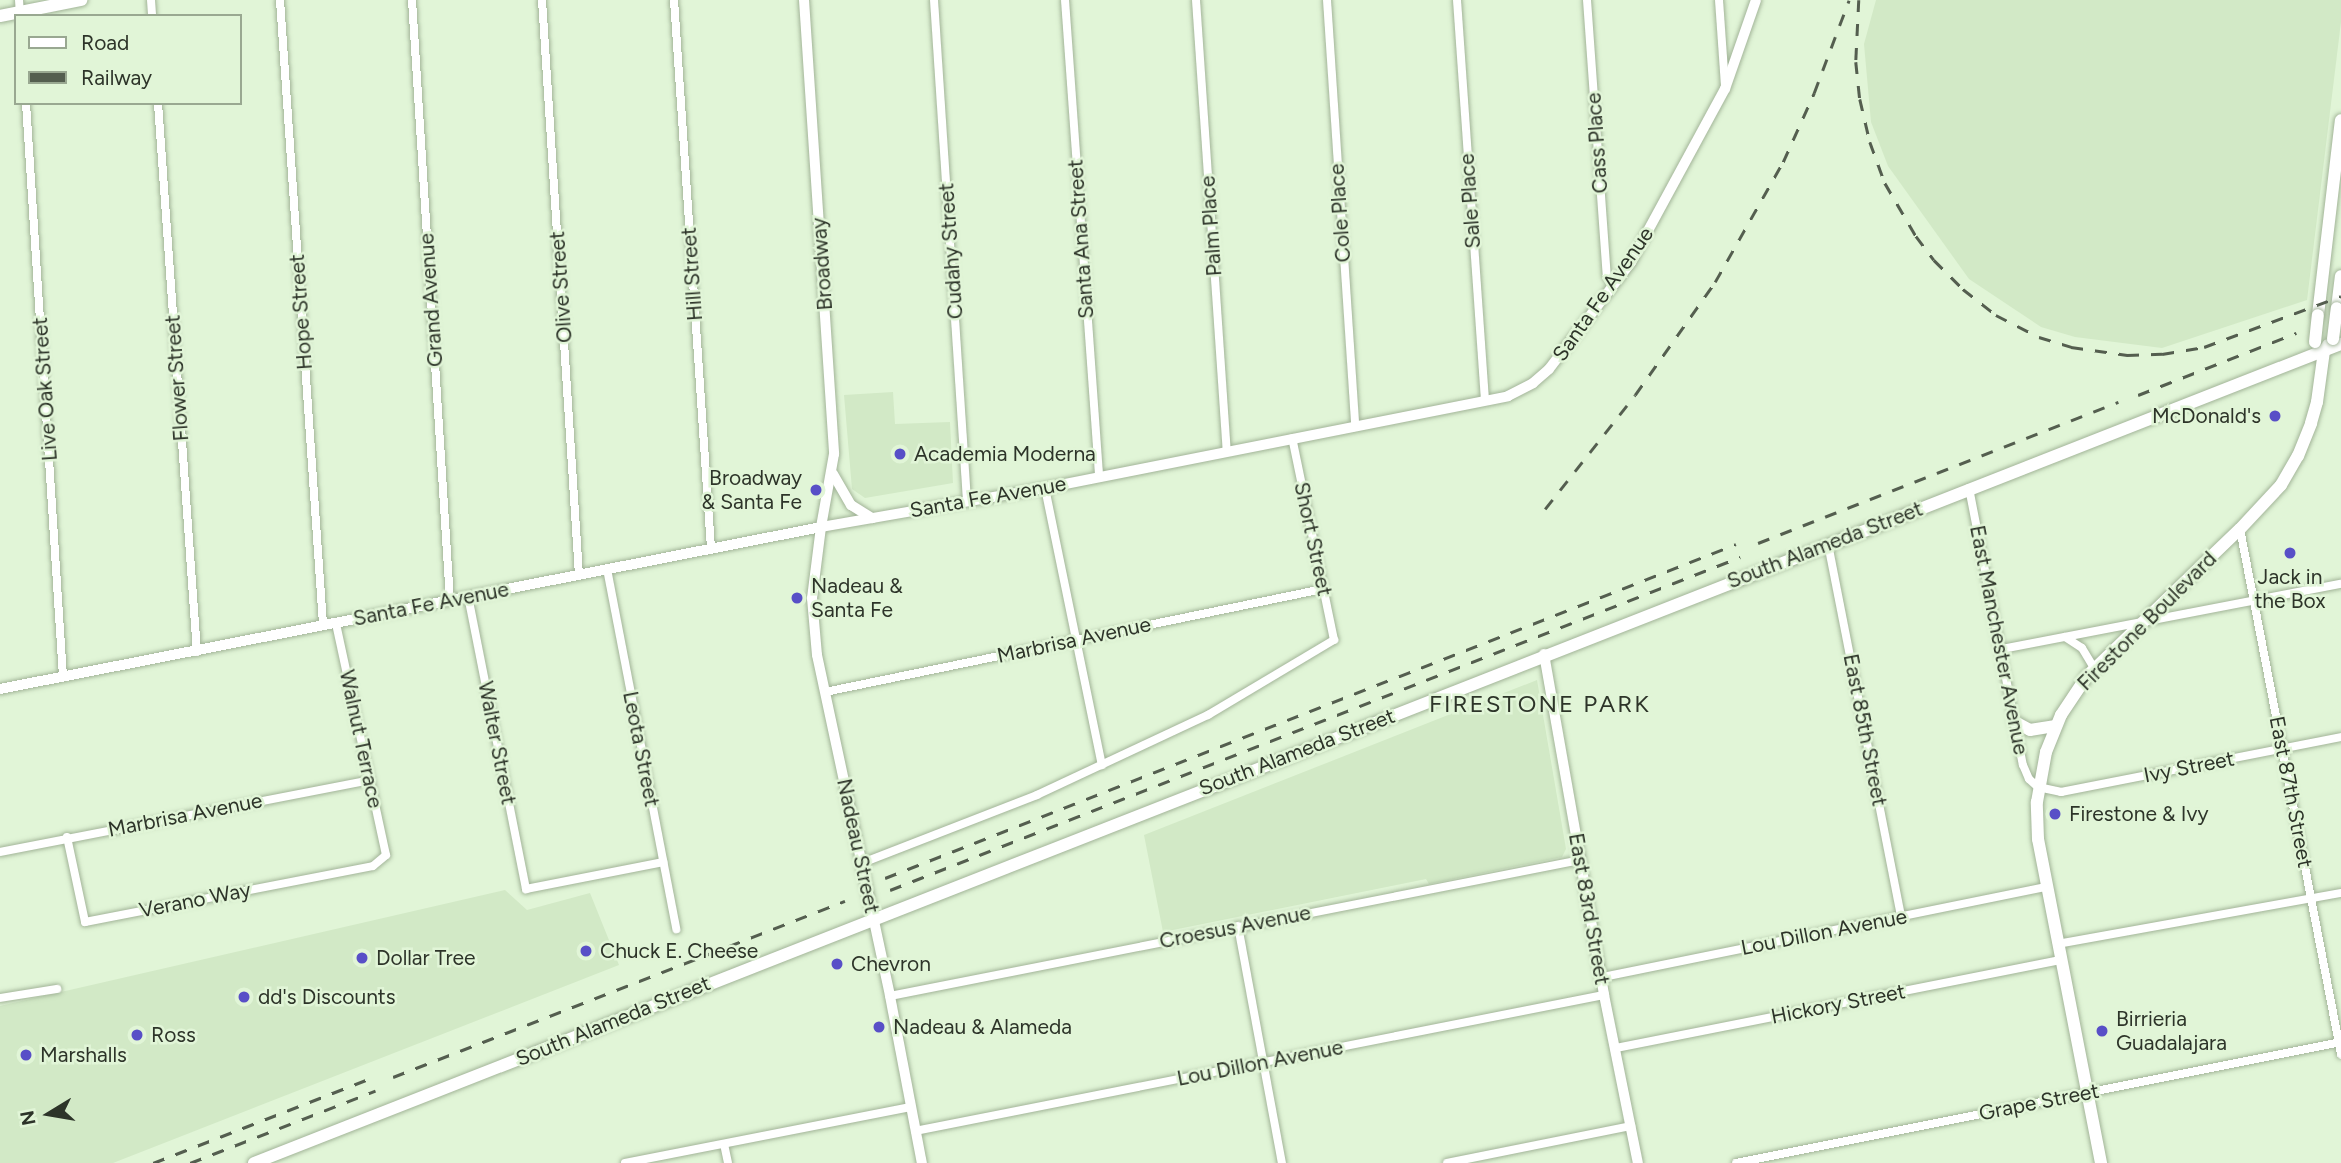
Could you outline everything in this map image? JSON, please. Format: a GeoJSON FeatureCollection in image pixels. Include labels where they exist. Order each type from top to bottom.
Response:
{"type":"FeatureCollection","features":[{"type":"Feature","properties":{"kind":"main road"},"geometry":{"type":"LineString","coordinates":[[0,16],[20,9],[80,0]]}},
{"type":"Feature","properties":{"kind":"main road","name":"Santa Fe Avenue"},"geometry":{"type":"LineString","coordinates":[[0,689],[711,548],[1045,488],[1508,396],[1549,369],[1631,262],[1725,89],[1756,0]]}},
{"type":"Feature","properties":{"kind":"main road","name":"Firestone Boulevard"},"geometry":{"type":"LineString","coordinates":[[2101,1163],[2045,887],[2038,839],[2038,787],[2056,726],[2074,692],[2139,623],[2240,529],[2273,494],[2298,456],[2318,402],[2318,315],[2341,120]]}},
{"type":"Feature","properties":{"kind":"main road"},"geometry":{"type":"LineString","coordinates":[[2319,346],[2337,341],[2341,276]]}},
{"type":"Feature","properties":{"kind":"main road","name":"South Alameda Street"},"geometry":{"type":"LineString","coordinates":[[254,1163],[1829,544],[2319,346]]}},
{"type":"Feature","properties":{"kind":"main road"},"geometry":{"type":"LineString","coordinates":[[832,474],[851,505],[872,518]]}},
{"type":"Feature","properties":{"kind":"main road","name":"Nadeau Street"},"geometry":{"type":"LineString","coordinates":[[821,527],[812,598],[825,692],[874,918],[922,1163]]}},
{"type":"Feature","properties":{"kind":"main road"},"geometry":{"type":"LineString","coordinates":[[2015,722],[2030,730],[2056,726]]}},
{"type":"Feature","properties":{"kind":"street","name":"Hope Street"},"geometry":{"type":"LineString","coordinates":[[280,0],[323,625]]}},
{"type":"Feature","properties":{"kind":"street","name":"Grand Avenue"},"geometry":{"type":"LineString","coordinates":[[412,0],[450,600]]}},
{"type":"Feature","properties":{"kind":"street","name":"Olive Street"},"geometry":{"type":"LineString","coordinates":[[542,0],[579,575]]}},
{"type":"Feature","properties":{"kind":"street","name":"Hill Street"},"geometry":{"type":"LineString","coordinates":[[674,0],[711,548]]}},
{"type":"Feature","properties":{"kind":"street","name":"Broadway"},"geometry":{"type":"LineString","coordinates":[[804,0],[834,454],[821,527]]}},
{"type":"Feature","properties":{"kind":"street","name":"Cudahy Street"},"geometry":{"type":"LineString","coordinates":[[934,0],[967,501]]}},
{"type":"Feature","properties":{"kind":"street","name":"Santa Ana Street"},"geometry":{"type":"LineString","coordinates":[[1065,0],[1099,477]]}},
{"type":"Feature","properties":{"kind":"street","name":"Palm Place"},"geometry":{"type":"LineString","coordinates":[[1196,0],[1227,451]]}},
{"type":"Feature","properties":{"kind":"street","name":"Cole Place"},"geometry":{"type":"LineString","coordinates":[[1327,0],[1355,427]]}},
{"type":"Feature","properties":{"kind":"street","name":"Sale Place"},"geometry":{"type":"LineString","coordinates":[[1457,0],[1485,401]]}},
{"type":"Feature","properties":{"kind":"street","name":"Cass Place"},"geometry":{"type":"LineString","coordinates":[[1587,0],[1607,276],[1612,284]]}},
{"type":"Feature","properties":{"kind":"street"},"geometry":{"type":"LineString","coordinates":[[1719,0],[1725,89]]}},
{"type":"Feature","properties":{"kind":"street","name":"Live Oak Street"},"geometry":{"type":"LineString","coordinates":[[26,105],[63,676]]}},
{"type":"Feature","properties":{"kind":"street","name":"Flower Street"},"geometry":{"type":"LineString","coordinates":[[158,105],[197,652]]}},
{"type":"Feature","properties":{"kind":"street","name":"Short Street"},"geometry":{"type":"LineString","coordinates":[[1102,765],[1208,715],[1334,640],[1292,438]]}},
{"type":"Feature","properties":{"kind":"street"},"geometry":{"type":"LineString","coordinates":[[862,863],[1037,795],[1102,765],[1045,488]]}},
{"type":"Feature","properties":{"kind":"street","name":"East Manchester Avenue"},"geometry":{"type":"LineString","coordinates":[[1969,488],[2023,765],[2029,779],[2038,787]]}},
{"type":"Feature","properties":{"kind":"street","name":"East 87th Street"},"geometry":{"type":"LineString","coordinates":[[2240,529],[2341,1054]]}},
{"type":"Feature","properties":{"kind":"street","name":"East 85th Street"},"geometry":{"type":"LineString","coordinates":[[1829,544],[1901,916]]}},
{"type":"Feature","properties":{"kind":"street","name":"Leota Street"},"geometry":{"type":"LineString","coordinates":[[607,569],[676,929]]}},
{"type":"Feature","properties":{"kind":"street"},"geometry":{"type":"LineString","coordinates":[[2002,649],[2341,584]]}},
{"type":"Feature","properties":{"kind":"street","name":"Marbrisa Avenue"},"geometry":{"type":"LineString","coordinates":[[825,692],[1323,589]]}},
{"type":"Feature","properties":{"kind":"street","name":"Walter Street"},"geometry":{"type":"LineString","coordinates":[[468,596],[526,889],[663,862]]}},
{"type":"Feature","properties":{"kind":"street","name":"Walnut Terrace"},"geometry":{"type":"LineString","coordinates":[[336,623],[386,855]]}},
{"type":"Feature","properties":{"kind":"street"},"geometry":{"type":"LineString","coordinates":[[2065,637],[2082,648],[2094,668]]}},
{"type":"Feature","properties":{"kind":"street","name":"East 83rd Street"},"geometry":{"type":"LineString","coordinates":[[1544,654],[1603,977],[1604,995],[1638,1163]]}},
{"type":"Feature","properties":{"kind":"street","name":"Ivy Street"},"geometry":{"type":"LineString","coordinates":[[2038,787],[2061,792],[2341,737]]}},
{"type":"Feature","properties":{"kind":"street","name":"Marbrisa Avenue"},"geometry":{"type":"LineString","coordinates":[[0,852],[370,780]]}},
{"type":"Feature","properties":{"kind":"street","name":"Verano Way"},"geometry":{"type":"LineString","coordinates":[[67,837],[85,922],[373,866],[386,855]]}},
{"type":"Feature","properties":{"kind":"street","name":"Croesus Avenue"},"geometry":{"type":"LineString","coordinates":[[890,996],[1580,860]]}},
{"type":"Feature","properties":{"kind":"street","name":"Lou Dillon Avenue"},"geometry":{"type":"LineString","coordinates":[[1603,977],[2045,887]]}},
{"type":"Feature","properties":{"kind":"street"},"geometry":{"type":"LineString","coordinates":[[2057,944],[2341,893]]}},
{"type":"Feature","properties":{"kind":"street"},"geometry":{"type":"LineString","coordinates":[[1238,926],[1282,1163]]}},
{"type":"Feature","properties":{"kind":"street","name":"Hickory Street"},"geometry":{"type":"LineString","coordinates":[[1616,1048],[2060,960]]}},
{"type":"Feature","properties":{"kind":"street"},"geometry":{"type":"LineString","coordinates":[[0,998],[57,989]]}},
{"type":"Feature","properties":{"kind":"street","name":"Lou Dillon Avenue"},"geometry":{"type":"LineString","coordinates":[[915,1131],[1604,995]]}},
{"type":"Feature","properties":{"kind":"street","name":"Grape Street"},"geometry":{"type":"LineString","coordinates":[[1736,1163],[2340,1042]]}},
{"type":"Feature","properties":{"kind":"street"},"geometry":{"type":"LineString","coordinates":[[625,1163],[911,1107]]}},
{"type":"Feature","properties":{"kind":"street"},"geometry":{"type":"LineString","coordinates":[[1447,1163],[1631,1126]]}},
{"type":"Feature","properties":{"kind":"street"},"geometry":{"type":"LineString","coordinates":[[724,1144],[728,1163]]}},
{"type":"Feature","properties":{"kind":"shaded area"},"geometry":{"type":"Polygon","coordinates":[[[1876,0],[2341,0],[2341,22],[2307,300],[2162,348],[2075,337],[2041,327],[1969,279],[1888,166],[1871,122],[1864,44],[1876,0]]]}},
{"type":"Feature","properties":{"kind":"shaded area","name":"Academia Moderna"},"geometry":{"type":"Polygon","coordinates":[[[893,392],[895,424],[950,422],[953,483],[865,498],[852,489],[844,395],[893,392]]]}},
{"type":"Feature","properties":{"kind":"shaded area"},"geometry":{"type":"Polygon","coordinates":[[[1537,680],[1566,849],[1562,857],[1429,884],[1426,879],[1163,932],[1144,835],[1537,680]]]}},
{"type":"Feature","properties":{"kind":"shaded area"},"geometry":{"type":"Polygon","coordinates":[[[505,890],[527,910],[590,893],[619,965],[113,1163],[0,1163],[0,1006],[505,890]]]}},
{"type":"Feature","properties":{"kind":"railway"},"geometry":{"type":"LineString","coordinates":[[1545,509],[1635,395],[1715,282],[1783,162],[1814,93],[1849,0]]}},
{"type":"Feature","properties":{"kind":"railway"},"geometry":{"type":"LineString","coordinates":[[1859,0],[1856,62],[1860,99],[1870,142],[1885,183],[1916,236],[1934,260],[1963,289],[1996,315],[2039,337],[2071,347],[2127,355],[2162,354],[2204,347],[2341,296]]}},
{"type":"Feature","properties":{"kind":"railway"},"geometry":{"type":"LineString","coordinates":[[2138,395],[2296,333]]}},
{"type":"Feature","properties":{"kind":"railway"},"geometry":{"type":"LineString","coordinates":[[1758,543],[2118,402]]}},
{"type":"Feature","properties":{"kind":"railway"},"geometry":{"type":"LineString","coordinates":[[885,878],[1736,544]]}},
{"type":"Feature","properties":{"kind":"railway"},"geometry":{"type":"LineString","coordinates":[[890,890],[1740,557]]}},
{"type":"Feature","properties":{"kind":"railway"},"geometry":{"type":"LineString","coordinates":[[393,1077],[845,901]]}},
{"type":"Feature","properties":{"kind":"railway"},"geometry":{"type":"LineString","coordinates":[[153,1163],[371,1078]]}},
{"type":"Feature","properties":{"kind":"railway"},"geometry":{"type":"LineString","coordinates":[[190,1163],[375,1091]]}},
{"type":"Feature","properties":{"kind":"place","name":"McDonald's"},"geometry":{"type":"Point","coordinates":[2275,416]}},
{"type":"Feature","properties":{"kind":"place","name":"Academia Moderna"},"geometry":{"type":"Point","coordinates":[900,454]}},
{"type":"Feature","properties":{"kind":"place","name":"Broadway & Santa Fe"},"geometry":{"type":"Point","coordinates":[816,490]}},
{"type":"Feature","properties":{"kind":"place","name":"Jack in the Box"},"geometry":{"type":"Point","coordinates":[2290,553]}},
{"type":"Feature","properties":{"kind":"place","name":"Nadeau & Santa Fe"},"geometry":{"type":"Point","coordinates":[797,598]}},
{"type":"Feature","properties":{"kind":"place","name":"Firestone & Ivy"},"geometry":{"type":"Point","coordinates":[2055,814]}},
{"type":"Feature","properties":{"kind":"place","name":"Chuck E. Cheese"},"geometry":{"type":"Point","coordinates":[586,951]}},
{"type":"Feature","properties":{"kind":"place","name":"Dollar Tree"},"geometry":{"type":"Point","coordinates":[362,958]}},
{"type":"Feature","properties":{"kind":"place","name":"Chevron"},"geometry":{"type":"Point","coordinates":[837,964]}},
{"type":"Feature","properties":{"kind":"place","name":"dd's Discounts"},"geometry":{"type":"Point","coordinates":[244,997]}},
{"type":"Feature","properties":{"kind":"place","name":"Nadeau & Alameda"},"geometry":{"type":"Point","coordinates":[879,1027]}},
{"type":"Feature","properties":{"kind":"place","name":"Birrieria Guadalajara"},"geometry":{"type":"Point","coordinates":[2102,1031]}},
{"type":"Feature","properties":{"kind":"place","name":"Ross"},"geometry":{"type":"Point","coordinates":[137,1035]}},
{"type":"Feature","properties":{"kind":"place","name":"Marshalls"},"geometry":{"type":"Point","coordinates":[26,1055]}},
{"type":"Feature","properties":{"kind":"district","name":"FIRESTONE PARK"},"geometry":{"type":"Point","coordinates":[1540,704]}}]}
